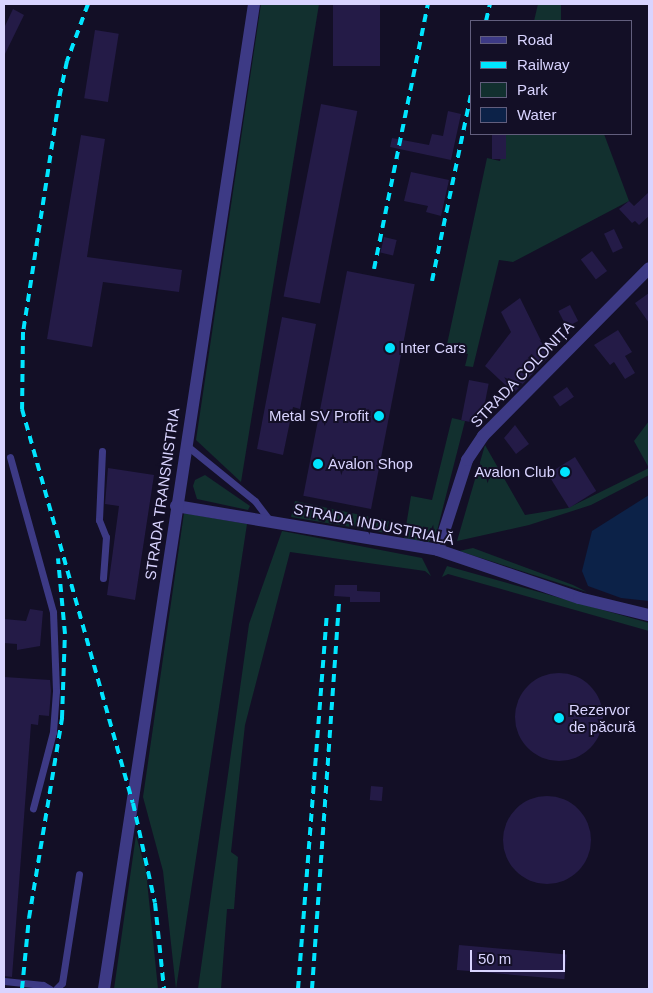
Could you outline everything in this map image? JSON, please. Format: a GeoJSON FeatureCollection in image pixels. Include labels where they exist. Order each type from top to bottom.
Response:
{"type":"FeatureCollection","features":[{"type":"Feature","properties":{"kind":"street","name":"STRADA TRANSNISTRIA"},"geometry":{"type":"LineString","coordinates":[[104,989],[185,445],[254,4]]}},
{"type":"Feature","properties":{"kind":"street","name":"STRADA COLONIȚA"},"geometry":{"type":"LineString","coordinates":[[438,550],[467,460],[483,436],[649,268]]}},
{"type":"Feature","properties":{"kind":"street","name":"STRADA INDUSTRIALĂ"},"geometry":{"type":"LineString","coordinates":[[176,506],[438,550],[579,598],[649,615]]}},
{"type":"Feature","properties":{"kind":"lane"},"geometry":{"type":"LineString","coordinates":[[185,445],[255,501],[270,522]]}},
{"type":"Feature","properties":{"kind":"lane"},"geometry":{"type":"LineString","coordinates":[[102,451],[98,520],[106,537],[103,578]]}},
{"type":"Feature","properties":{"kind":"lane"},"geometry":{"type":"LineString","coordinates":[[10,457],[54,612],[56,691],[53,732],[33,808]]}},
{"type":"Feature","properties":{"kind":"lane"},"geometry":{"type":"LineString","coordinates":[[56,989],[62,983],[79,874]]}},
{"type":"Feature","properties":{"kind":"lane"},"geometry":{"type":"LineString","coordinates":[[4,981],[43,984],[50,989]]}},
{"type":"Feature","properties":{"kind":"green space"},"geometry":{"type":"Polygon","coordinates":[[[261,4],[319,4],[241,482],[196,440],[261,4]]]}},
{"type":"Feature","properties":{"kind":"green space"},"geometry":{"type":"Polygon","coordinates":[[[538,4],[561,4],[561,20],[534,20],[538,4]]]}},
{"type":"Feature","properties":{"kind":"green space"},"geometry":{"type":"Polygon","coordinates":[[[506,135],[604,135],[629,201],[513,262],[499,260],[473,367],[465,366],[468,354],[446,349],[487,158],[500,161],[506,135]]]}},
{"type":"Feature","properties":{"kind":"green space"},"geometry":{"type":"Polygon","coordinates":[[[452,418],[465,421],[437,531],[428,543],[404,538],[411,496],[432,500],[452,418]]]}},
{"type":"Feature","properties":{"kind":"green space"},"geometry":{"type":"Polygon","coordinates":[[[649,421],[649,468],[634,441],[649,421]]]}},
{"type":"Feature","properties":{"kind":"green space"},"geometry":{"type":"Polygon","coordinates":[[[485,445],[525,515],[568,508],[649,468],[649,475],[591,505],[529,525],[457,541],[485,445]]]}},
{"type":"Feature","properties":{"kind":"green space"},"geometry":{"type":"Polygon","coordinates":[[[205,475],[250,506],[248,510],[197,499],[193,486],[195,480],[205,475]]]}},
{"type":"Feature","properties":{"kind":"green space"},"geometry":{"type":"Polygon","coordinates":[[[295,501],[389,521],[386,533],[291,517],[295,501]]]}},
{"type":"Feature","properties":{"kind":"green space"},"geometry":{"type":"Polygon","coordinates":[[[184,513],[247,524],[176,989],[163,871],[143,797],[184,513]]]}},
{"type":"Feature","properties":{"kind":"green space"},"geometry":{"type":"Polygon","coordinates":[[[282,531],[422,558],[431,576],[425,571],[290,552],[245,725],[231,852],[238,857],[234,909],[227,909],[221,989],[198,989],[249,624],[282,531]]]}},
{"type":"Feature","properties":{"kind":"green space"},"geometry":{"type":"Polygon","coordinates":[[[473,548],[573,585],[587,592],[459,551],[473,548]]]}},
{"type":"Feature","properties":{"kind":"green space"},"geometry":{"type":"Polygon","coordinates":[[[447,566],[649,623],[649,631],[448,574],[442,577],[447,566]]]}},
{"type":"Feature","properties":{"kind":"green space"},"geometry":{"type":"Polygon","coordinates":[[[136,835],[146,871],[158,989],[114,989],[136,835]]]}},
{"type":"Feature","properties":{"kind":"water"},"geometry":{"type":"Polygon","coordinates":[[[649,495],[649,601],[621,598],[588,586],[582,571],[592,531],[649,495]]]}},
{"type":"Feature","properties":{"kind":"building"},"geometry":{"type":"Polygon","coordinates":[[[333,4],[380,4],[380,66],[333,66],[333,4]]]}},
{"type":"Feature","properties":{"kind":"building"},"geometry":{"type":"Polygon","coordinates":[[[13,9],[24,15],[4,56],[4,28],[13,9]]]}},
{"type":"Feature","properties":{"kind":"building"},"geometry":{"type":"Polygon","coordinates":[[[95,30],[119,34],[108,102],[84,98],[95,30]]]}},
{"type":"Feature","properties":{"kind":"building"},"geometry":{"type":"Polygon","coordinates":[[[321,104],[357,111],[320,303],[284,296],[321,104]]]}},
{"type":"Feature","properties":{"kind":"building"},"geometry":{"type":"Polygon","coordinates":[[[448,111],[461,114],[451,160],[390,147],[392,138],[429,145],[432,134],[443,136],[448,111]]]}},
{"type":"Feature","properties":{"kind":"building"},"geometry":{"type":"Polygon","coordinates":[[[81,135],[105,139],[87,257],[182,270],[179,292],[103,282],[92,347],[47,339],[81,135]]]}},
{"type":"Feature","properties":{"kind":"building"},"geometry":{"type":"Polygon","coordinates":[[[492,135],[506,135],[506,159],[492,159],[492,135]]]}},
{"type":"Feature","properties":{"kind":"building"},"geometry":{"type":"Polygon","coordinates":[[[411,172],[449,180],[441,216],[426,212],[428,206],[404,201],[411,172]]]}},
{"type":"Feature","properties":{"kind":"building"},"geometry":{"type":"Polygon","coordinates":[[[649,192],[649,216],[639,225],[635,221],[632,223],[619,209],[629,201],[634,206],[649,192]]]}},
{"type":"Feature","properties":{"kind":"building"},"geometry":{"type":"Polygon","coordinates":[[[614,229],[623,248],[613,253],[604,234],[614,229]]]}},
{"type":"Feature","properties":{"kind":"building"},"geometry":{"type":"Polygon","coordinates":[[[384,237],[397,240],[393,256],[380,253],[384,237]]]}},
{"type":"Feature","properties":{"kind":"building"},"geometry":{"type":"Polygon","coordinates":[[[592,251],[607,271],[596,279],[581,259],[592,251]]]}},
{"type":"Feature","properties":{"kind":"building"},"geometry":{"type":"Polygon","coordinates":[[[347,271],[415,284],[371,509],[303,496],[347,271]]]}},
{"type":"Feature","properties":{"kind":"building"},"geometry":{"type":"Polygon","coordinates":[[[649,293],[649,323],[635,303],[649,293]]]}},
{"type":"Feature","properties":{"kind":"building"},"geometry":{"type":"Polygon","coordinates":[[[520,298],[549,357],[514,393],[485,366],[511,332],[501,312],[520,298]]]}},
{"type":"Feature","properties":{"kind":"building"},"geometry":{"type":"Polygon","coordinates":[[[570,305],[578,321],[567,327],[558,311],[570,305]]]}},
{"type":"Feature","properties":{"kind":"building"},"geometry":{"type":"Polygon","coordinates":[[[282,317],[316,324],[300,409],[293,407],[283,455],[257,449],[282,317]]]}},
{"type":"Feature","properties":{"kind":"building"},"geometry":{"type":"Polygon","coordinates":[[[618,330],[632,352],[625,356],[635,373],[625,379],[614,362],[610,365],[594,345],[618,330]]]}},
{"type":"Feature","properties":{"kind":"building"},"geometry":{"type":"Polygon","coordinates":[[[469,380],[489,384],[481,424],[461,420],[469,380]]]}},
{"type":"Feature","properties":{"kind":"building"},"geometry":{"type":"Polygon","coordinates":[[[567,387],[574,397],[560,407],[553,397],[567,387]]]}},
{"type":"Feature","properties":{"kind":"building"},"geometry":{"type":"Polygon","coordinates":[[[515,425],[529,444],[516,454],[504,438],[515,425]]]}},
{"type":"Feature","properties":{"kind":"building"},"geometry":{"type":"Polygon","coordinates":[[[575,457],[596,491],[569,508],[548,474],[575,457]]]}},
{"type":"Feature","properties":{"kind":"building"},"geometry":{"type":"Polygon","coordinates":[[[108,468],[154,475],[135,600],[107,595],[119,506],[105,504],[108,468]]]}},
{"type":"Feature","properties":{"kind":"building"},"geometry":{"type":"Polygon","coordinates":[[[335,585],[357,585],[357,591],[380,592],[380,602],[350,602],[350,597],[334,596],[335,585]]]}},
{"type":"Feature","properties":{"kind":"building"},"geometry":{"type":"Polygon","coordinates":[[[30,609],[43,611],[40,646],[17,650],[17,644],[4,643],[4,619],[26,621],[30,609]]]}},
{"type":"Feature","properties":{"kind":"building","name":"Rezervor de păcură"},"geometry":{"type":"Polygon","coordinates":[[[559,673],[576,677],[590,686],[599,700],[603,717],[599,734],[590,748],[576,757],[559,761],[542,757],[528,748],[519,734],[515,717],[519,700],[528,686],[542,677],[559,673]]]}},
{"type":"Feature","properties":{"kind":"building"},"geometry":{"type":"Polygon","coordinates":[[[4,677],[50,680],[51,691],[49,716],[39,715],[38,725],[31,724],[12,977],[4,976],[4,677]]]}},
{"type":"Feature","properties":{"kind":"building"},"geometry":{"type":"Polygon","coordinates":[[[371,786],[383,787],[382,801],[370,800],[371,786]]]}},
{"type":"Feature","properties":{"kind":"building"},"geometry":{"type":"Polygon","coordinates":[[[547,796],[564,800],[578,809],[587,823],[591,840],[587,857],[578,871],[564,880],[547,884],[530,880],[516,871],[507,857],[503,840],[507,823],[516,809],[530,800],[547,796]]]}},
{"type":"Feature","properties":{"kind":"building"},"geometry":{"type":"Polygon","coordinates":[[[459,945],[567,954],[564,979],[457,970],[459,945]]]}},
{"type":"Feature","properties":{"kind":"railway"},"geometry":{"type":"LineString","coordinates":[[88,4],[67,61],[59,100],[23,332],[22,409],[133,803],[155,903],[164,989]]}},
{"type":"Feature","properties":{"kind":"railway"},"geometry":{"type":"LineString","coordinates":[[374,269],[428,4]]}},
{"type":"Feature","properties":{"kind":"railway"},"geometry":{"type":"LineString","coordinates":[[486,20],[490,4]]}},
{"type":"Feature","properties":{"kind":"railway"},"geometry":{"type":"LineString","coordinates":[[432,281],[470,100]]}},
{"type":"Feature","properties":{"kind":"railway"},"geometry":{"type":"LineString","coordinates":[[22,989],[29,918],[62,718],[65,634],[58,558]]}},
{"type":"Feature","properties":{"kind":"railway"},"geometry":{"type":"LineString","coordinates":[[312,989],[339,602]]}},
{"type":"Feature","properties":{"kind":"railway"},"geometry":{"type":"LineString","coordinates":[[298,989],[327,612]]}},
{"type":"Feature","properties":{"kind":"place","name":"Inter Cars"},"geometry":{"type":"Point","coordinates":[390,348]}},
{"type":"Feature","properties":{"kind":"place","name":"Metal SV Profit"},"geometry":{"type":"Point","coordinates":[379,416]}},
{"type":"Feature","properties":{"kind":"place","name":"Avalon Shop"},"geometry":{"type":"Point","coordinates":[318,464]}},
{"type":"Feature","properties":{"kind":"place","name":"Avalon Club"},"geometry":{"type":"Point","coordinates":[565,472]}},
{"type":"Feature","properties":{"kind":"place","name":"Rezervor de păcură"},"geometry":{"type":"Point","coordinates":[559,718]}}]}
